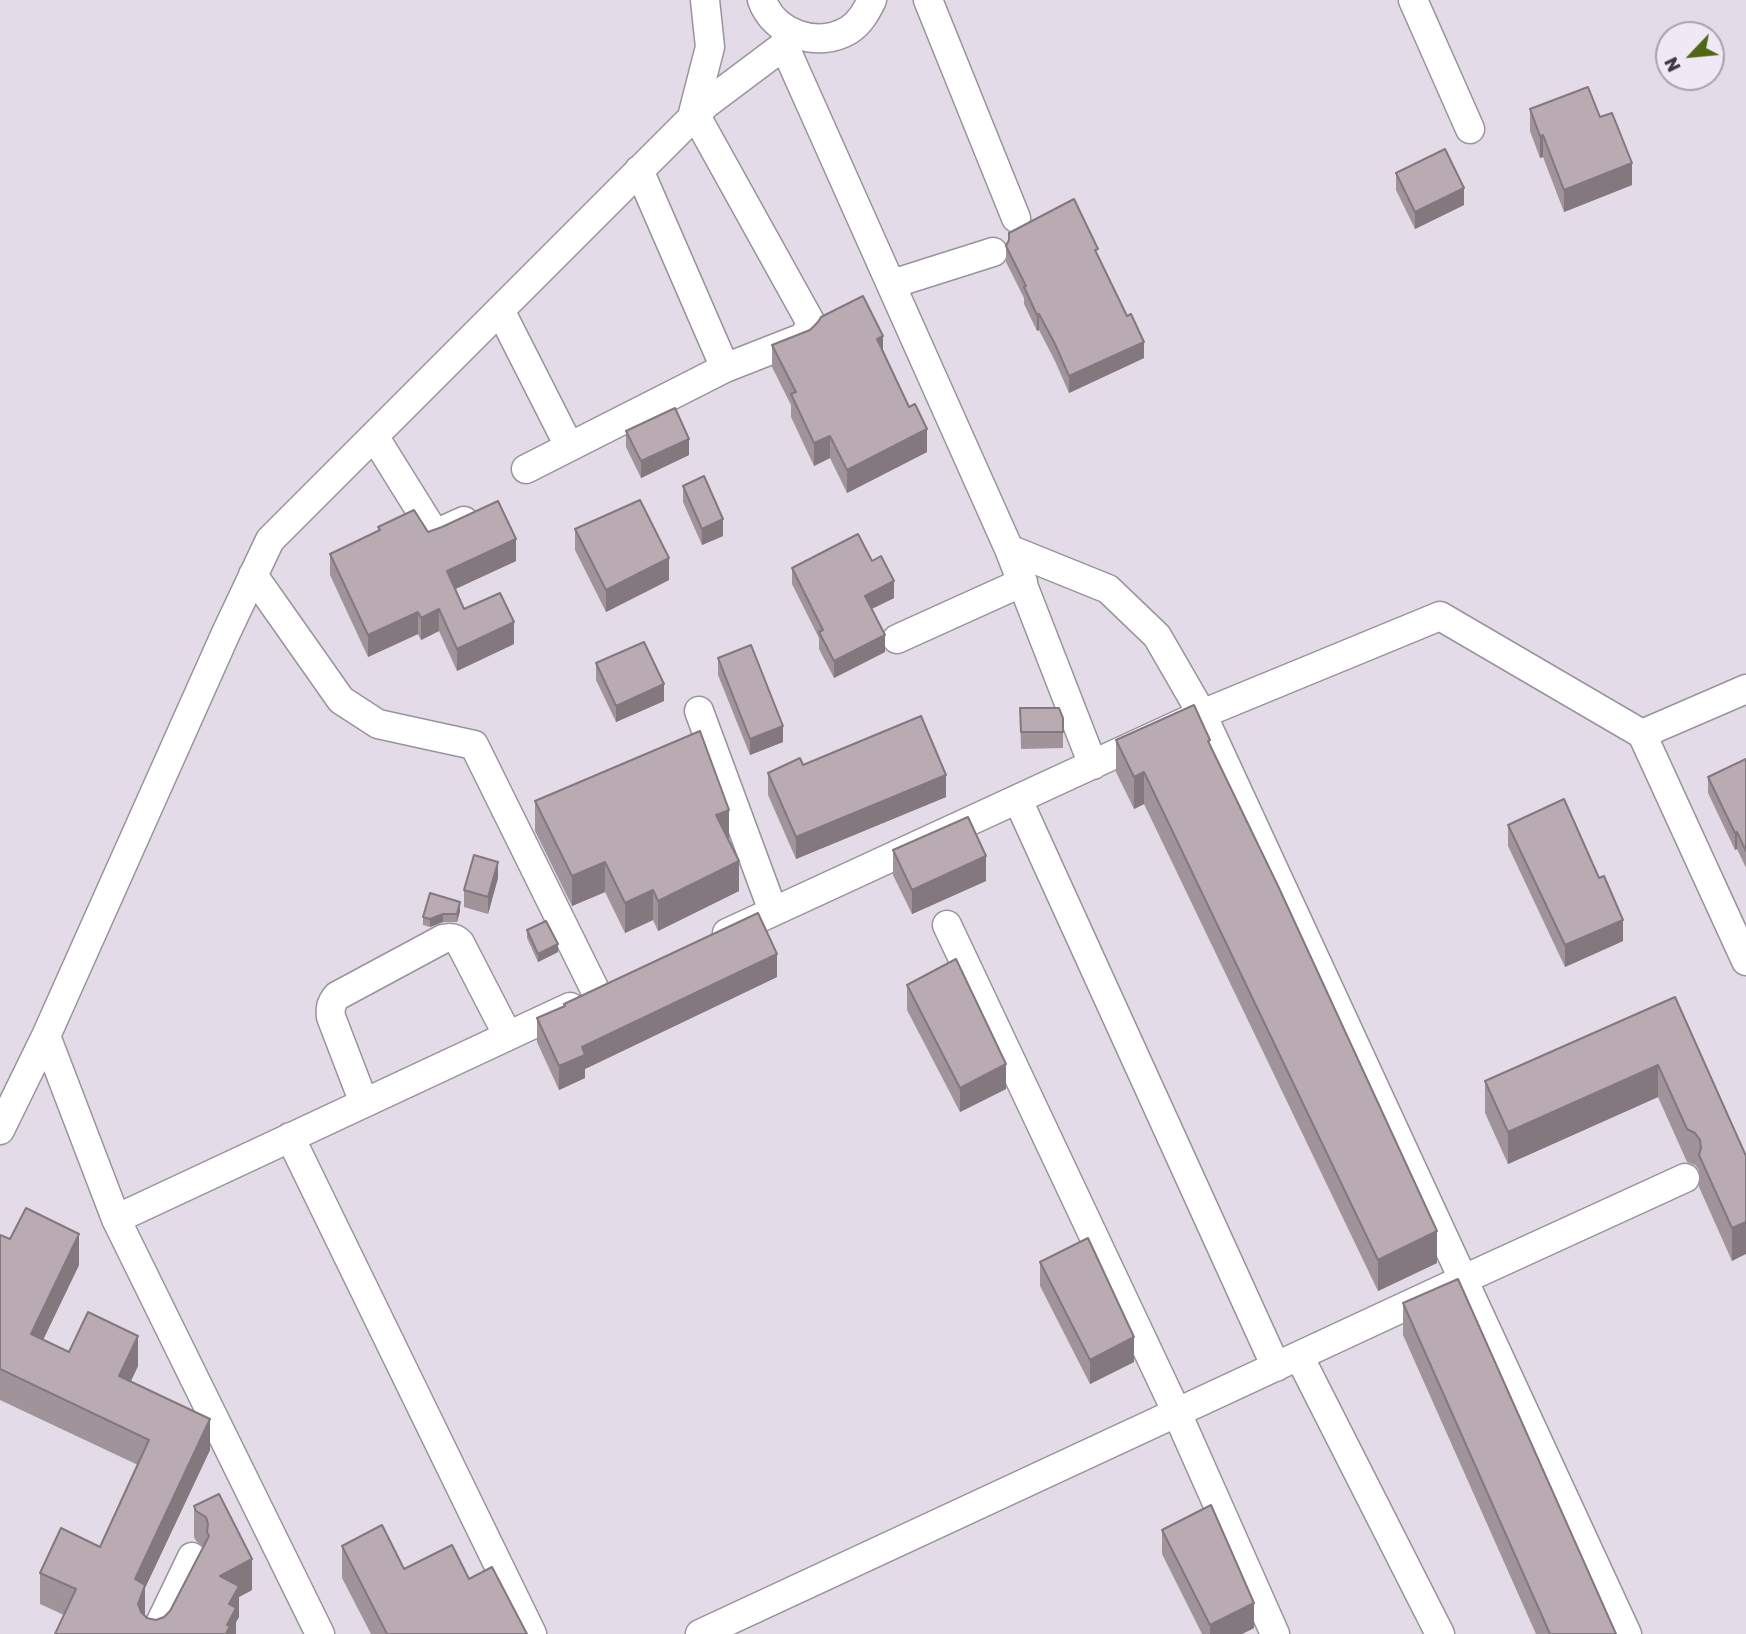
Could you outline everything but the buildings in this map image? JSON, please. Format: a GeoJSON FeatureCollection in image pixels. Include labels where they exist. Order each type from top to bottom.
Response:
{"type":"FeatureCollection","features":[{"type":"Feature","properties":{"kind":"street"},"geometry":{"type":"LineString","coordinates":[[526,469],[725,368],[804,337],[811,323],[694,116],[710,47],[705,0]]}},
{"type":"Feature","properties":{"kind":"street"},"geometry":{"type":"LineString","coordinates":[[762,0],[775,21],[791,33],[791,40],[892,284],[1023,582],[1093,765]]}},
{"type":"Feature","properties":{"kind":"street"},"geometry":{"type":"LineString","coordinates":[[0,1130],[46,1036],[270,540],[706,104],[791,40],[831,37],[849,29],[864,16],[872,0]]}},
{"type":"Feature","properties":{"kind":"street"},"geometry":{"type":"LineString","coordinates":[[928,0],[1016,218]]}},
{"type":"Feature","properties":{"kind":"street"},"geometry":{"type":"LineString","coordinates":[[1413,0],[1470,129]]}},
{"type":"Feature","properties":{"kind":"street"},"geometry":{"type":"LineString","coordinates":[[639,170],[725,368]]}},
{"type":"Feature","properties":{"kind":"street"},"geometry":{"type":"LineString","coordinates":[[892,284],[993,252]]}},
{"type":"Feature","properties":{"kind":"street"},"geometry":{"type":"LineString","coordinates":[[500,310],[569,446]]}},
{"type":"Feature","properties":{"kind":"street"},"geometry":{"type":"LineString","coordinates":[[374,436],[435,534],[488,510]]}},
{"type":"Feature","properties":{"kind":"street"},"geometry":{"type":"LineString","coordinates":[[1009,549],[1108,589],[1157,636],[1202,715],[1627,1634]]}},
{"type":"Feature","properties":{"kind":"street"},"geometry":{"type":"LineString","coordinates":[[253,575],[341,700],[377,724],[474,745],[597,994]]}},
{"type":"Feature","properties":{"kind":"street"},"geometry":{"type":"LineString","coordinates":[[897,639],[1023,582]]}},
{"type":"Feature","properties":{"kind":"street"},"geometry":{"type":"LineString","coordinates":[[710,941],[1202,715],[1440,616],[1642,734],[1746,961]]}},
{"type":"Feature","properties":{"kind":"street"},"geometry":{"type":"LineString","coordinates":[[1642,734],[1746,689]]}},
{"type":"Feature","properties":{"kind":"street"},"geometry":{"type":"LineString","coordinates":[[699,711],[773,911]]}},
{"type":"Feature","properties":{"kind":"street"},"geometry":{"type":"LineString","coordinates":[[1018,800],[1288,1362],[1440,1634]]}},
{"type":"Feature","properties":{"kind":"street"},"geometry":{"type":"LineString","coordinates":[[947,925],[1177,1413],[1275,1634]]}},
{"type":"Feature","properties":{"kind":"street"},"geometry":{"type":"LineString","coordinates":[[364,1103],[331,1017],[330,1008],[333,1001],[337,996],[443,939],[450,937],[460,943],[508,1036]]}},
{"type":"Feature","properties":{"kind":"street"},"geometry":{"type":"LineString","coordinates":[[116,1219],[622,982]]}},
{"type":"Feature","properties":{"kind":"street"},"geometry":{"type":"LineString","coordinates":[[46,1036],[116,1219],[320,1634]]}},
{"type":"Feature","properties":{"kind":"street"},"geometry":{"type":"LineString","coordinates":[[290,1137],[532,1634]]}},
{"type":"Feature","properties":{"kind":"street"},"geometry":{"type":"LineString","coordinates":[[700,1634],[1685,1178]]}},
{"type":"Feature","properties":{"kind":"street"},"geometry":{"type":"LineString","coordinates":[[155,1634],[192,1557]]}}]}
